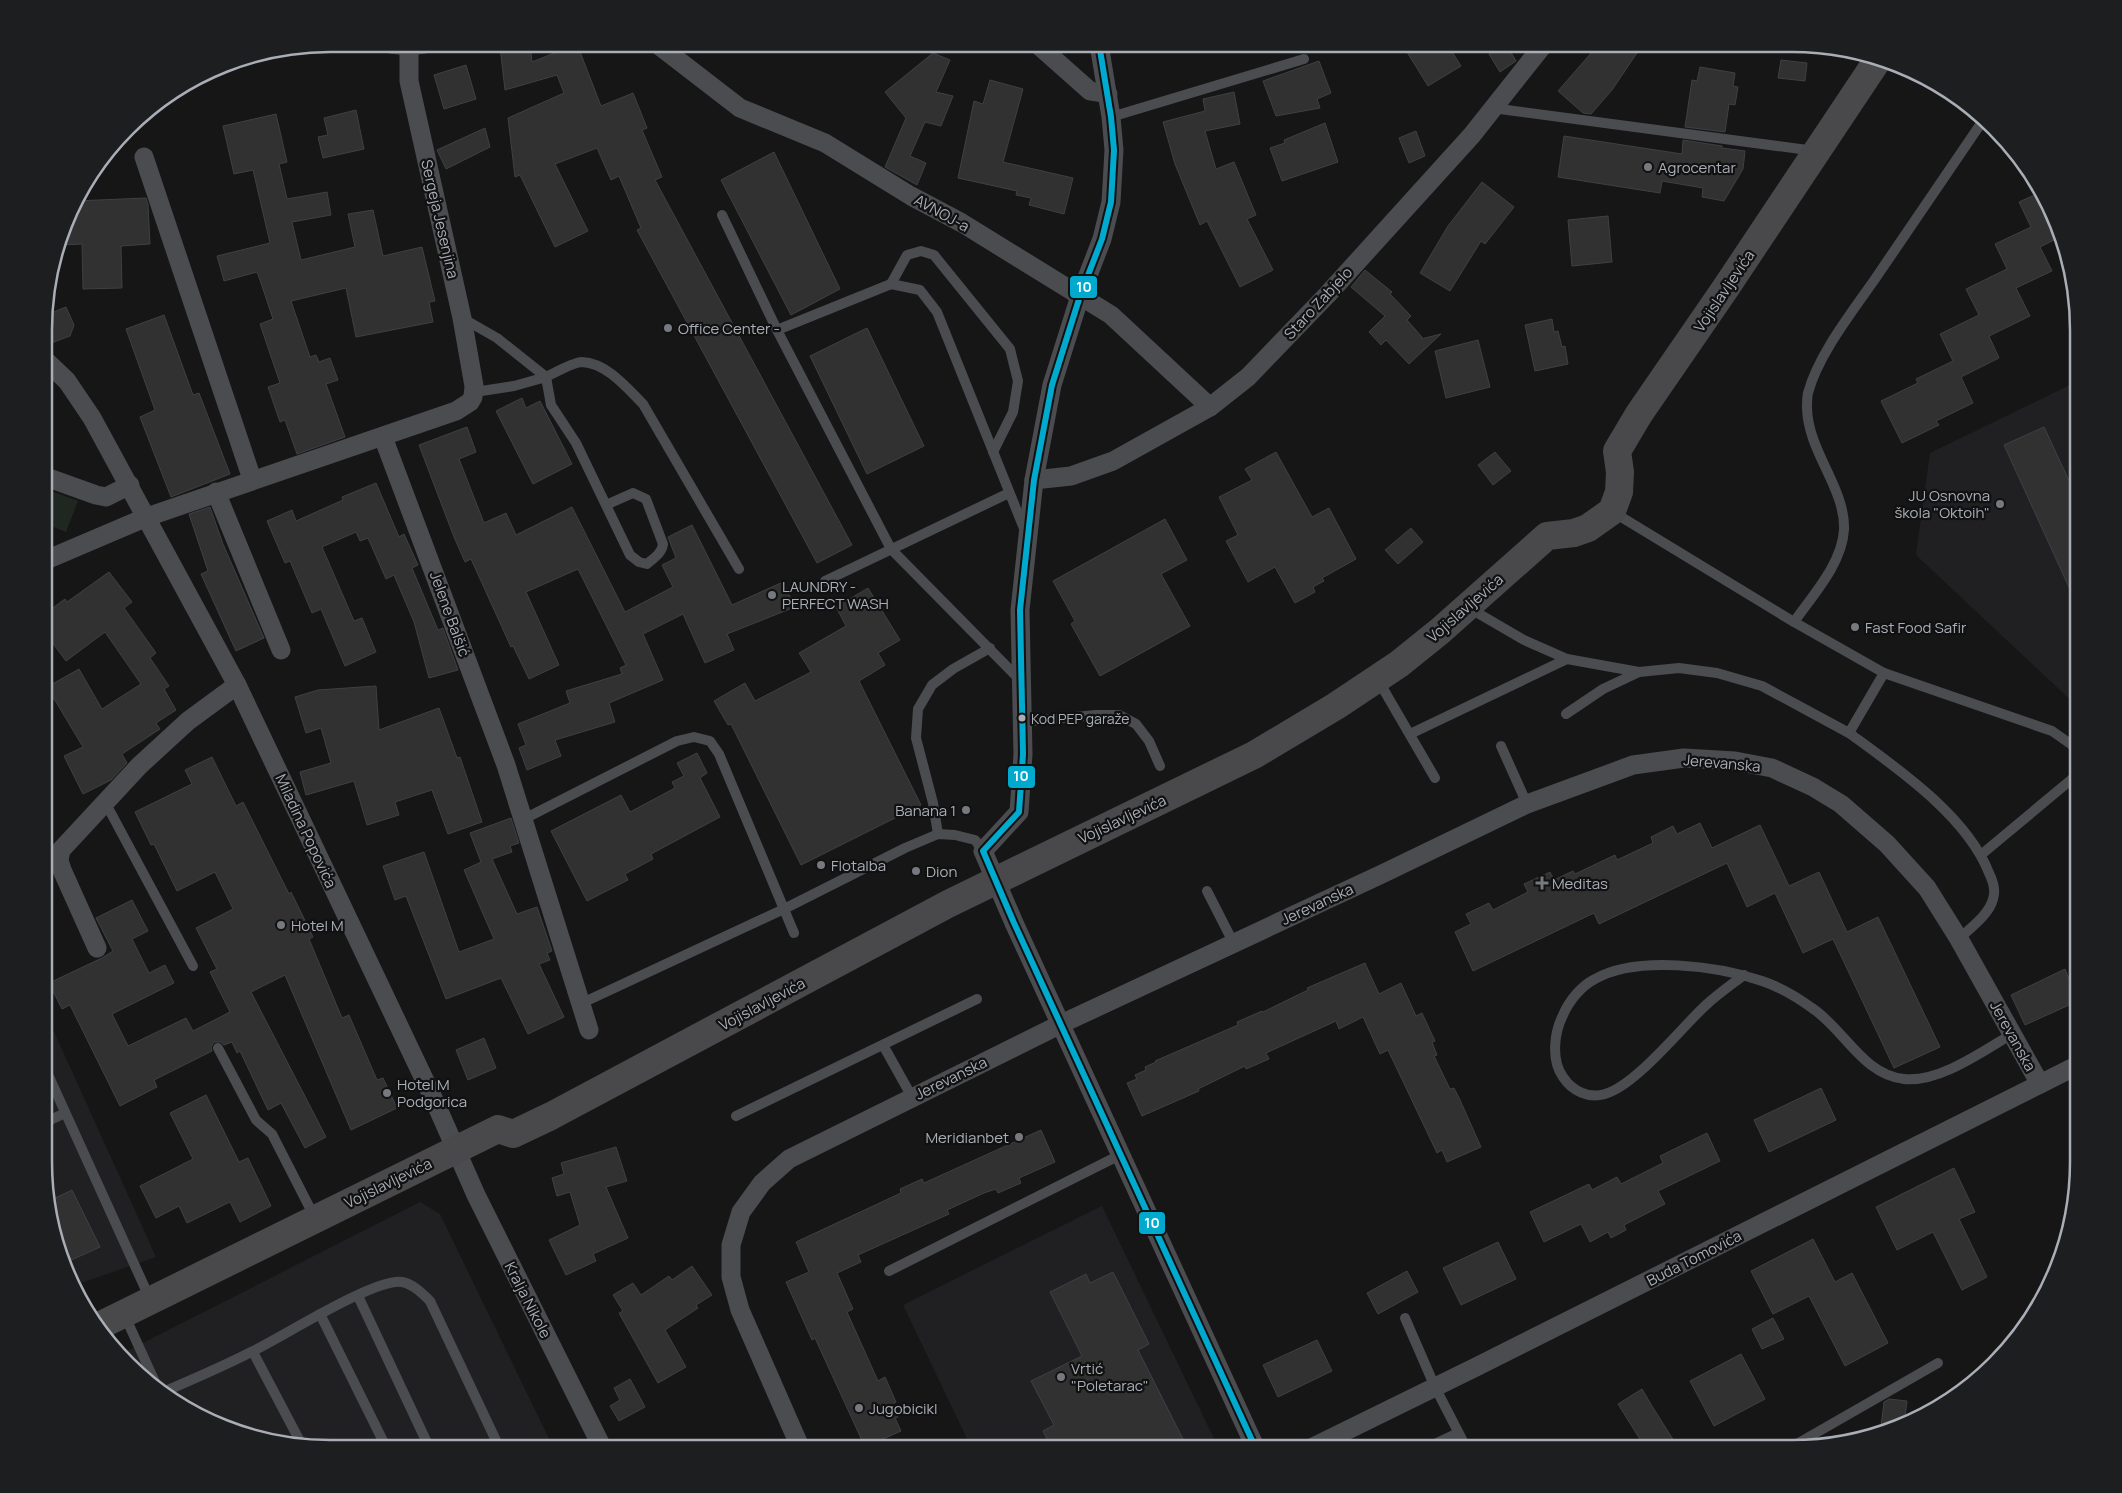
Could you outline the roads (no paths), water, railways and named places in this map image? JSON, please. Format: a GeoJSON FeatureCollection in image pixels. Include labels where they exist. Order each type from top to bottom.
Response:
{"type":"FeatureCollection","features":[{"type":"Feature","properties":{"kind":"main road","name":"Vojislavljevića"},"geometry":{"type":"LineString","coordinates":[[104,1323],[498,1129],[513,1134],[551,1116],[917,920],[1228,769],[1336,706],[1378,679],[1419,648],[1546,536],[1574,533],[1588,528],[1612,511],[1619,492],[1620,472],[1617,451],[1639,414],[1818,152],[1874,65]]}},
{"type":"Feature","properties":{"kind":"main road","name":"Vojislavljevića"},"geometry":{"type":"LineString","coordinates":[[98,1316],[123,1313]]}},
{"type":"Feature","properties":{"kind":"street","name":"Sergeja Jesenjina"},"geometry":{"type":"LineString","coordinates":[[415,52],[409,81],[462,318],[475,392]]}},
{"type":"Feature","properties":{"kind":"street","name":"AVNOJ-a"},"geometry":{"type":"LineString","coordinates":[[667,52],[740,108],[825,143],[911,196],[962,223],[1111,315],[1210,407]]}},
{"type":"Feature","properties":{"kind":"street"},"geometry":{"type":"LineString","coordinates":[[1046,52],[1090,91],[1108,94]]}},
{"type":"Feature","properties":{"kind":"street"},"geometry":{"type":"LineString","coordinates":[[1100,52],[1111,117],[1114,158],[1111,202],[1102,239],[1080,296],[1052,385],[1034,480],[1020,610],[1023,765],[1019,812],[983,851],[1060,1024],[1252,1440]]}},
{"type":"Feature","properties":{"kind":"street","name":"Staro Zabjelo"},"geometry":{"type":"LineString","coordinates":[[1034,480],[1071,476],[1113,461],[1210,407],[1248,376],[1327,295],[1472,135],[1538,52]]}},
{"type":"Feature","properties":{"kind":"street"},"geometry":{"type":"LineString","coordinates":[[144,157],[252,479]]}},
{"type":"Feature","properties":{"kind":"street","name":"Miladina Popovića"},"geometry":{"type":"LineString","coordinates":[[52,367],[67,381],[92,418],[236,685],[435,1102],[455,1150]]}},
{"type":"Feature","properties":{"kind":"street"},"geometry":{"type":"LineString","coordinates":[[52,557],[147,517],[252,479],[384,437],[456,411],[470,402],[475,392]]}},
{"type":"Feature","properties":{"kind":"street","name":"Jelene Balšić"},"geometry":{"type":"LineString","coordinates":[[384,437],[506,765],[589,1030]]}},
{"type":"Feature","properties":{"kind":"street"},"geometry":{"type":"LineString","coordinates":[[52,479],[96,495],[106,496],[130,486]]}},
{"type":"Feature","properties":{"kind":"street"},"geometry":{"type":"LineString","coordinates":[[216,492],[281,650]]}},
{"type":"Feature","properties":{"kind":"street"},"geometry":{"type":"LineString","coordinates":[[97,948],[62,870],[59,860],[61,850],[139,766],[188,721],[236,685]]}},
{"type":"Feature","properties":{"kind":"street","name":"Jerevanska"},"geometry":{"type":"LineString","coordinates":[[797,1440],[740,1310],[731,1277],[731,1245],[741,1212],[762,1183],[789,1159],[1060,1024],[1382,874],[1527,804],[1634,766],[1684,758],[1735,761],[1772,768],[1813,787],[1842,804],[1887,844],[1927,888],[1959,939],[2040,1084]]}},
{"type":"Feature","properties":{"kind":"street","name":"Buda Tomovića"},"geometry":{"type":"LineString","coordinates":[[1333,1440],[1435,1387],[2070,1069]]}},
{"type":"Feature","properties":{"kind":"street","name":"Kralja Nikole"},"geometry":{"type":"LineString","coordinates":[[455,1150],[599,1440]]}},
{"type":"Feature","properties":{"kind":"lane"},"geometry":{"type":"LineString","coordinates":[[1111,117],[1304,59]]}},
{"type":"Feature","properties":{"kind":"lane"},"geometry":{"type":"LineString","coordinates":[[1492,108],[1818,152]]}},
{"type":"Feature","properties":{"kind":"lane"},"geometry":{"type":"LineString","coordinates":[[1794,622],[1838,554],[1844,530],[1841,507],[1813,442],[1808,422],[1807,395],[1816,371],[1846,321],[1980,126]]}},
{"type":"Feature","properties":{"kind":"lane"},"geometry":{"type":"LineString","coordinates":[[722,215],[777,330],[891,549],[1022,682]]}},
{"type":"Feature","properties":{"kind":"lane"},"geometry":{"type":"LineString","coordinates":[[891,284],[907,255],[921,251],[934,256],[1010,349],[1018,381],[1013,412],[993,452]]}},
{"type":"Feature","properties":{"kind":"lane"},"geometry":{"type":"LineString","coordinates":[[777,330],[891,284],[920,290],[936,312],[1028,539]]}},
{"type":"Feature","properties":{"kind":"lane"},"geometry":{"type":"LineString","coordinates":[[462,318],[497,338],[546,376],[551,405],[576,443],[630,555],[639,562],[648,564],[663,549],[663,544],[646,500],[633,493],[606,505]]}},
{"type":"Feature","properties":{"kind":"lane"},"geometry":{"type":"LineString","coordinates":[[475,392],[514,386],[582,362],[602,368],[622,382],[643,404],[739,569]]}},
{"type":"Feature","properties":{"kind":"lane"},"geometry":{"type":"LineString","coordinates":[[825,581],[1009,493]]}},
{"type":"Feature","properties":{"kind":"lane"},"geometry":{"type":"LineString","coordinates":[[1612,511],[1634,522],[1794,622],[1884,673],[2052,731],[2070,744]]}},
{"type":"Feature","properties":{"kind":"lane"},"geometry":{"type":"LineString","coordinates":[[1467,607],[1524,640],[1567,659],[1639,672],[1679,668],[1718,673],[1762,686],[1849,733],[1902,771],[1946,812],[1982,854],[1994,886],[1994,899],[1986,912],[1959,939]]}},
{"type":"Feature","properties":{"kind":"lane"},"geometry":{"type":"LineString","coordinates":[[938,834],[933,803],[916,738],[918,709],[932,685],[953,669],[990,648]]}},
{"type":"Feature","properties":{"kind":"lane"},"geometry":{"type":"LineString","coordinates":[[1410,734],[1567,659]]}},
{"type":"Feature","properties":{"kind":"lane"},"geometry":{"type":"LineString","coordinates":[[1566,714],[1603,689],[1639,672]]}},
{"type":"Feature","properties":{"kind":"lane"},"geometry":{"type":"LineString","coordinates":[[1849,733],[1884,673]]}},
{"type":"Feature","properties":{"kind":"lane"},"geometry":{"type":"LineString","coordinates":[[1378,679],[1435,778]]}},
{"type":"Feature","properties":{"kind":"lane"},"geometry":{"type":"LineString","coordinates":[[1022,722],[1096,715],[1119,715],[1136,724],[1149,741],[1160,766]]}},
{"type":"Feature","properties":{"kind":"lane"},"geometry":{"type":"LineString","coordinates":[[524,819],[677,741],[694,737],[710,741],[719,754],[794,932]]}},
{"type":"Feature","properties":{"kind":"lane"},"geometry":{"type":"LineString","coordinates":[[1501,746],[1527,804]]}},
{"type":"Feature","properties":{"kind":"lane"},"geometry":{"type":"LineString","coordinates":[[1982,854],[2070,781]]}},
{"type":"Feature","properties":{"kind":"lane"},"geometry":{"type":"LineString","coordinates":[[105,802],[193,966]]}},
{"type":"Feature","properties":{"kind":"lane"},"geometry":{"type":"LineString","coordinates":[[580,1004],[784,909],[905,848],[938,834],[955,834],[975,840],[983,851]]}},
{"type":"Feature","properties":{"kind":"lane"},"geometry":{"type":"LineString","coordinates":[[1207,891],[1233,942]]}},
{"type":"Feature","properties":{"kind":"lane"},"geometry":{"type":"LineString","coordinates":[[1744,975],[1706,1006],[1637,1074],[1607,1094],[1597,1095],[1580,1092],[1564,1080],[1558,1069],[1555,1055],[1558,1028],[1563,1014],[1582,988],[1594,979],[1611,972],[1634,967],[1668,964],[1719,969],[1744,975],[1790,994],[1814,1009],[1861,1056],[1890,1075],[1905,1079],[1922,1078],[1959,1065],[2012,1034]]}},
{"type":"Feature","properties":{"kind":"lane"},"geometry":{"type":"LineString","coordinates":[[736,1116],[977,999]]}},
{"type":"Feature","properties":{"kind":"lane"},"geometry":{"type":"LineString","coordinates":[[883,1045],[912,1097]]}},
{"type":"Feature","properties":{"kind":"lane"},"geometry":{"type":"LineString","coordinates":[[218,1048],[256,1120],[272,1134],[315,1219]]}},
{"type":"Feature","properties":{"kind":"lane"},"geometry":{"type":"LineString","coordinates":[[52,1084],[151,1300]]}},
{"type":"Feature","properties":{"kind":"lane"},"geometry":{"type":"LineString","coordinates":[[52,1119],[65,1113]]}},
{"type":"Feature","properties":{"kind":"lane"},"geometry":{"type":"LineString","coordinates":[[889,1271],[1120,1155]]}},
{"type":"Feature","properties":{"kind":"lane"},"geometry":{"type":"LineString","coordinates":[[169,1389],[253,1352],[320,1314],[383,1284],[402,1282],[418,1290],[430,1301],[492,1440]]}},
{"type":"Feature","properties":{"kind":"lane"},"geometry":{"type":"LineString","coordinates":[[358,1296],[426,1440]]}},
{"type":"Feature","properties":{"kind":"lane"},"geometry":{"type":"LineString","coordinates":[[123,1313],[153,1377]]}},
{"type":"Feature","properties":{"kind":"lane"},"geometry":{"type":"LineString","coordinates":[[320,1314],[383,1440]]}},
{"type":"Feature","properties":{"kind":"lane"},"geometry":{"type":"LineString","coordinates":[[1405,1318],[1435,1387],[1462,1440]]}},
{"type":"Feature","properties":{"kind":"lane"},"geometry":{"type":"LineString","coordinates":[[253,1352],[299,1439]]}},
{"type":"Feature","properties":{"kind":"lane"},"geometry":{"type":"LineString","coordinates":[[1804,1440],[1938,1364]]}},
{"type":"Feature","properties":{"kind":"lane"},"geometry":{"type":"LineString","coordinates":[[1443,1440],[1458,1433]]}},
{"type":"Feature","properties":{"kind":"place","name":"Agrocentar"},"geometry":{"type":"Point","coordinates":[1648,167]}},
{"type":"Feature","properties":{"kind":"place","name":"Office Center -"},"geometry":{"type":"Point","coordinates":[668,328]}},
{"type":"Feature","properties":{"kind":"place","name":"JU Osnovna škola \"Oktoih\""},"geometry":{"type":"Point","coordinates":[2000,504]}},
{"type":"Feature","properties":{"kind":"place","name":"LAUNDRY - PERFECT WASH"},"geometry":{"type":"Point","coordinates":[772,595]}},
{"type":"Feature","properties":{"kind":"place","name":"Fast Food Safir"},"geometry":{"type":"Point","coordinates":[1855,627]}},
{"type":"Feature","properties":{"kind":"place","name":"Kod PEP garaže"},"geometry":{"type":"Point","coordinates":[1022,718]}},
{"type":"Feature","properties":{"kind":"place","name":"Banana 1"},"geometry":{"type":"Point","coordinates":[966,810]}},
{"type":"Feature","properties":{"kind":"place","name":"Flotalba"},"geometry":{"type":"Point","coordinates":[821,865]}},
{"type":"Feature","properties":{"kind":"place","name":"Dion"},"geometry":{"type":"Point","coordinates":[916,871]}},
{"type":"Feature","properties":{"kind":"place","name":"Meditas"},"geometry":{"type":"Point","coordinates":[1542,883]}},
{"type":"Feature","properties":{"kind":"place","name":"Hotel M"},"geometry":{"type":"Point","coordinates":[281,925]}},
{"type":"Feature","properties":{"kind":"place","name":"Hotel M Podgorica"},"geometry":{"type":"Point","coordinates":[387,1093]}},
{"type":"Feature","properties":{"kind":"place","name":"Meridianbet"},"geometry":{"type":"Point","coordinates":[1019,1137]}},
{"type":"Feature","properties":{"kind":"place","name":"Vrtić \"Poletarac\""},"geometry":{"type":"Point","coordinates":[1061,1377]}},
{"type":"Feature","properties":{"kind":"place","name":"Jugobicikl"},"geometry":{"type":"Point","coordinates":[859,1408]}}]}
